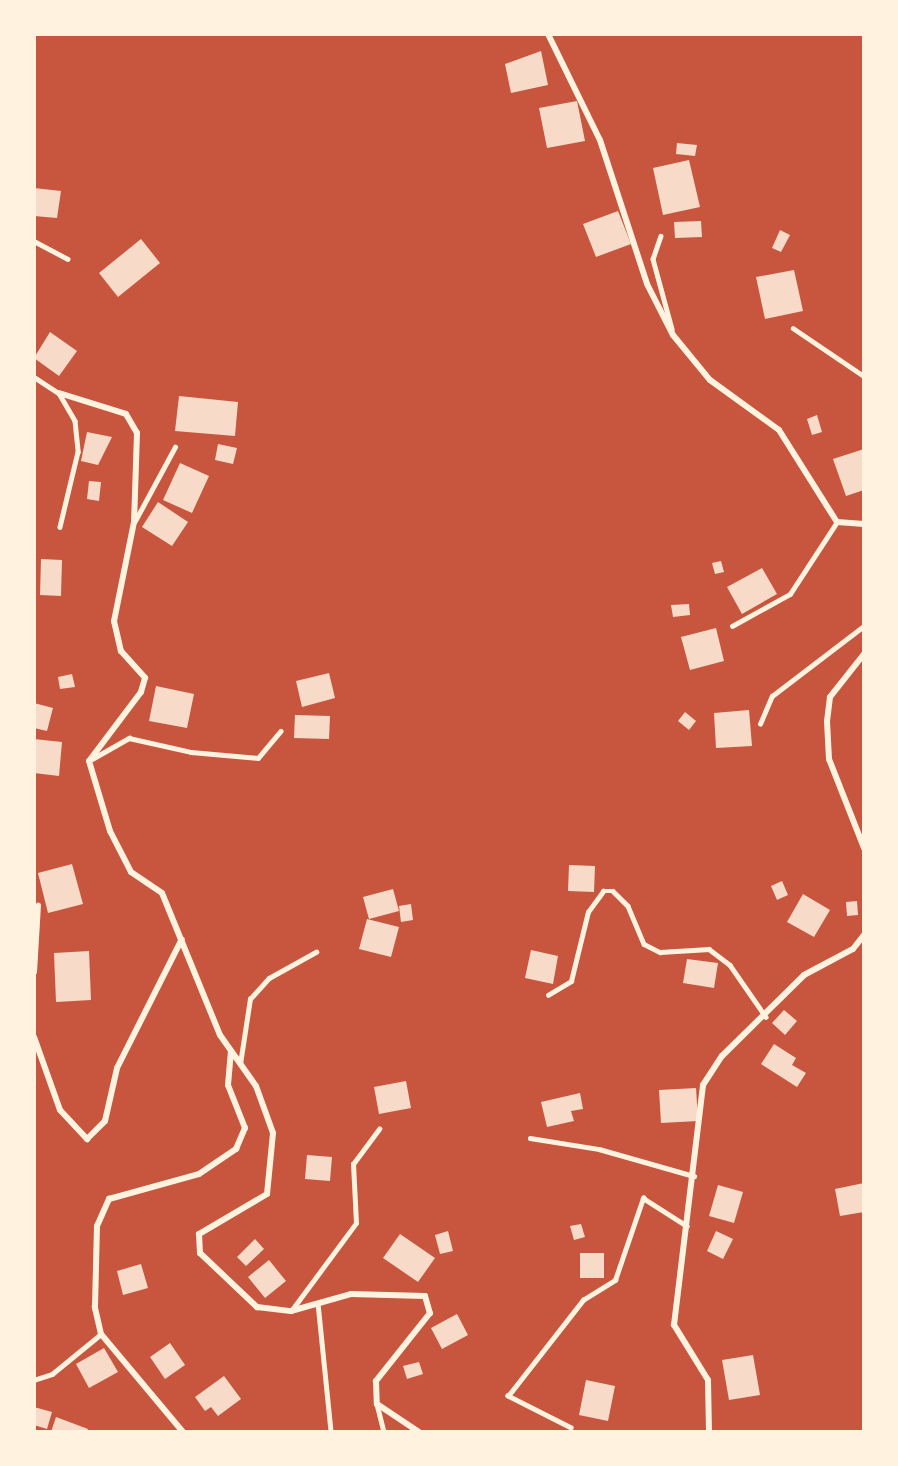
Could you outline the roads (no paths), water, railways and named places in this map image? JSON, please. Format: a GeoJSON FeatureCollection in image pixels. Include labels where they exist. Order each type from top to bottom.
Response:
{"type":"FeatureCollection","features":[{"type":"Feature","properties":{"kind":"street"},"geometry":{"type":"LineString","coordinates":[[548,34],[600,140],[647,284],[673,335],[710,380],[779,430],[837,522],[864,525]]}},
{"type":"Feature","properties":{"kind":"street"},"geometry":{"type":"LineString","coordinates":[[59,393],[126,414],[137,432],[134,522],[114,621],[121,651],[145,678],[141,692],[90,761],[110,831],[131,872],[162,893],[231,1051],[256,1086],[273,1133],[267,1194],[199,1234],[200,1253],[257,1307],[291,1311],[351,1294],[425,1296],[430,1313],[376,1381],[377,1404],[419,1431]]}},
{"type":"Feature","properties":{"kind":"street"},"geometry":{"type":"LineString","coordinates":[[864,654],[830,697],[827,721],[829,759],[864,848]]}},
{"type":"Feature","properties":{"kind":"street"},"geometry":{"type":"LineString","coordinates":[[709,1431],[708,1380],[674,1325],[694,1176],[703,1085],[722,1056],[766,1017],[804,975],[854,949],[864,935]]}},
{"type":"Feature","properties":{"kind":"street"},"geometry":{"type":"LineString","coordinates":[[34,1037],[60,1110],[87,1139],[105,1121],[117,1068],[182,939]]}},
{"type":"Feature","properties":{"kind":"street"},"geometry":{"type":"LineString","coordinates":[[183,1431],[101,1334],[95,1307],[97,1226],[109,1199],[199,1174],[236,1149],[245,1128],[228,1085],[231,1051]]}},
{"type":"Feature","properties":{"kind":"lane"},"geometry":{"type":"LineString","coordinates":[[661,236],[654,259],[673,335]]}},
{"type":"Feature","properties":{"kind":"lane"},"geometry":{"type":"LineString","coordinates":[[34,241],[68,259]]}},
{"type":"Feature","properties":{"kind":"lane"},"geometry":{"type":"LineString","coordinates":[[793,328],[864,376]]}},
{"type":"Feature","properties":{"kind":"lane"},"geometry":{"type":"LineString","coordinates":[[34,376],[59,393],[75,421],[78,452],[60,527]]}},
{"type":"Feature","properties":{"kind":"lane"},"geometry":{"type":"LineString","coordinates":[[134,522],[175,447]]}},
{"type":"Feature","properties":{"kind":"lane"},"geometry":{"type":"LineString","coordinates":[[732,626],[790,594],[837,522]]}},
{"type":"Feature","properties":{"kind":"lane"},"geometry":{"type":"LineString","coordinates":[[760,724],[772,696],[864,626]]}},
{"type":"Feature","properties":{"kind":"lane"},"geometry":{"type":"LineString","coordinates":[[90,761],[129,738],[191,752],[258,758],[282,730]]}},
{"type":"Feature","properties":{"kind":"lane"},"geometry":{"type":"LineString","coordinates":[[548,995],[571,981],[588,912],[603,891],[613,891],[628,906],[644,944],[660,952],[709,949],[730,965],[766,1017]]}},
{"type":"Feature","properties":{"kind":"lane"},"geometry":{"type":"LineString","coordinates":[[34,972],[38,905]]}},
{"type":"Feature","properties":{"kind":"lane"},"geometry":{"type":"LineString","coordinates":[[240,1064],[250,999],[269,978],[316,952]]}},
{"type":"Feature","properties":{"kind":"lane"},"geometry":{"type":"LineString","coordinates":[[291,1311],[356,1223],[353,1164],[379,1129]]}},
{"type":"Feature","properties":{"kind":"lane"},"geometry":{"type":"LineString","coordinates":[[530,1138],[599,1149],[694,1176]]}},
{"type":"Feature","properties":{"kind":"lane"},"geometry":{"type":"LineString","coordinates":[[571,1428],[508,1396],[583,1300],[615,1280],[643,1198],[687,1226]]}},
{"type":"Feature","properties":{"kind":"lane"},"geometry":{"type":"LineString","coordinates":[[318,1303],[331,1431]]}},
{"type":"Feature","properties":{"kind":"lane"},"geometry":{"type":"LineString","coordinates":[[34,1380],[52,1374],[101,1334]]}},
{"type":"Feature","properties":{"kind":"lane"},"geometry":{"type":"LineString","coordinates":[[377,1404],[384,1431]]}}]}
